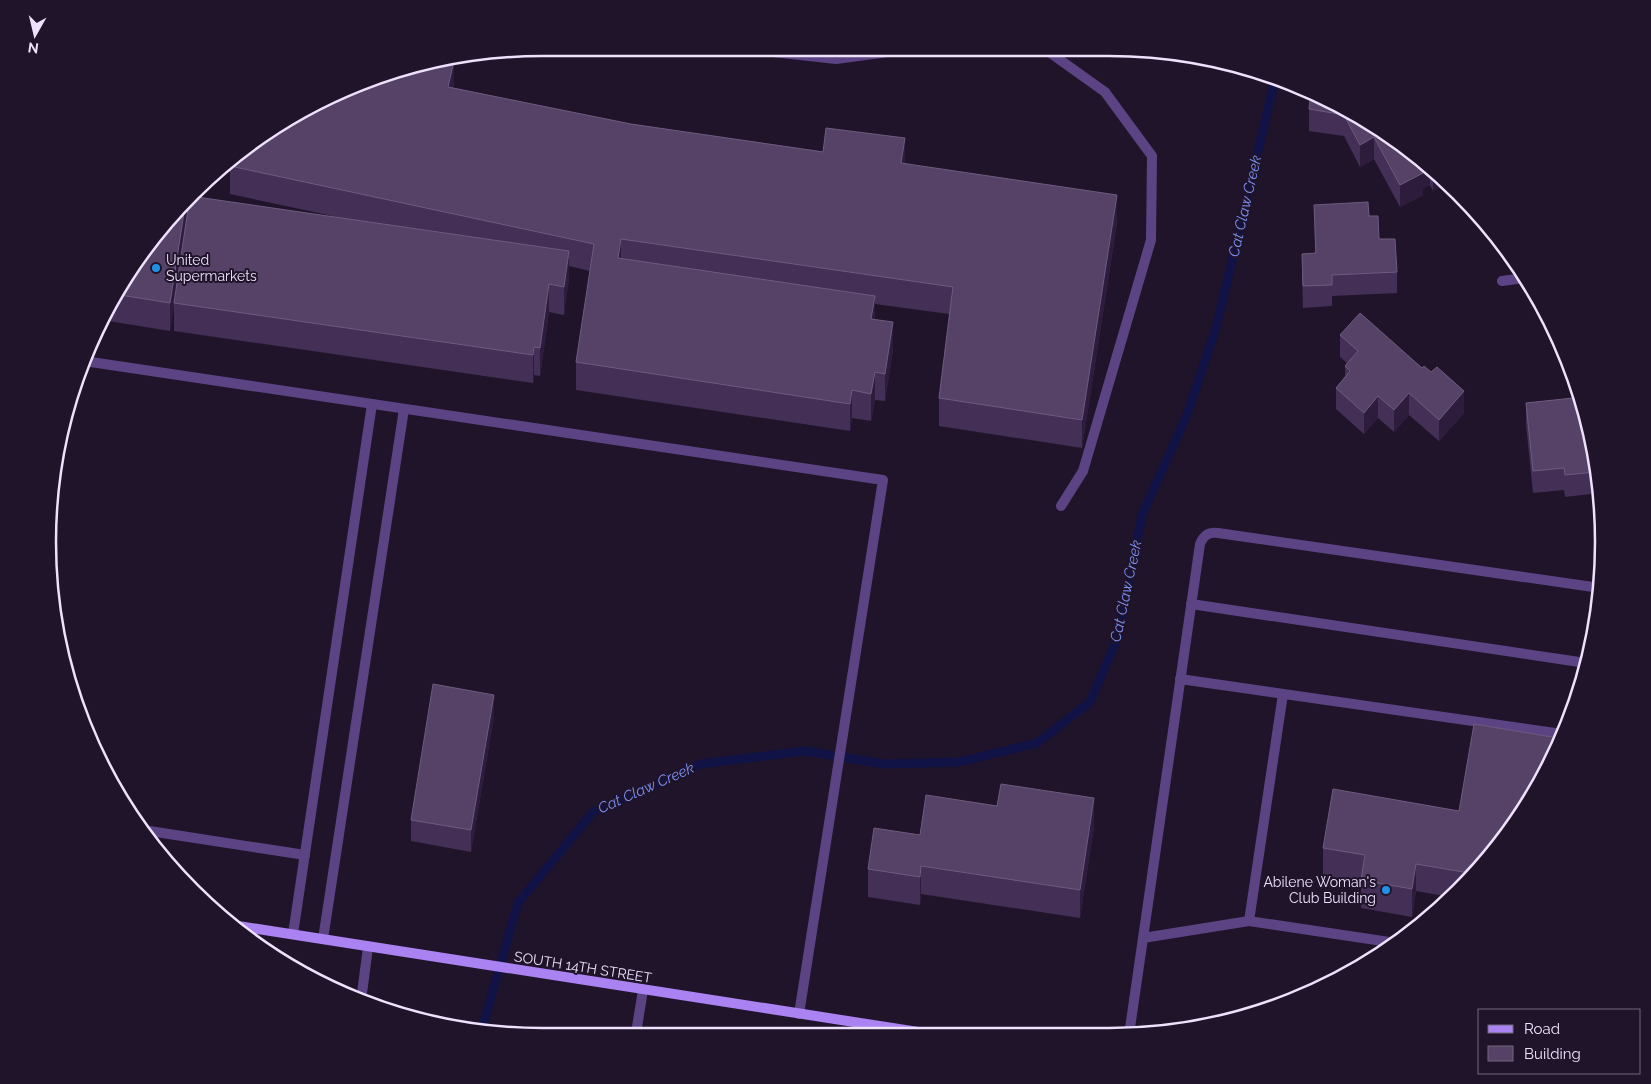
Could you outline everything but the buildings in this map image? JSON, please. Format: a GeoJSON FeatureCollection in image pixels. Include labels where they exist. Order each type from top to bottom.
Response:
{"type":"FeatureCollection","features":[{"type":"Feature","properties":{"kind":"main road","name":"SOUTH 14TH STREET"},"geometry":{"type":"LineString","coordinates":[[246,927],[878,1028]]}},
{"type":"Feature","properties":{"kind":"street"},"geometry":{"type":"LineString","coordinates":[[804,56],[836,60],[862,56]]}},
{"type":"Feature","properties":{"kind":"street"},"geometry":{"type":"LineString","coordinates":[[1056,56],[1106,92],[1152,156],[1151,240],[1084,471],[1061,506]]}},
{"type":"Feature","properties":{"kind":"street"},"geometry":{"type":"LineString","coordinates":[[1502,281],[1517,279]]}},
{"type":"Feature","properties":{"kind":"street"},"geometry":{"type":"LineString","coordinates":[[91,362],[882,480],[799,1014]]}},
{"type":"Feature","properties":{"kind":"street"},"geometry":{"type":"LineString","coordinates":[[293,934],[372,404]]}},
{"type":"Feature","properties":{"kind":"street"},"geometry":{"type":"LineString","coordinates":[[323,939],[404,409]]}},
{"type":"Feature","properties":{"kind":"street"},"geometry":{"type":"LineString","coordinates":[[1130,1027],[1200,544],[1204,536],[1211,532],[1593,587]]}},
{"type":"Feature","properties":{"kind":"street"},"geometry":{"type":"LineString","coordinates":[[1192,604],[1579,662]]}},
{"type":"Feature","properties":{"kind":"street"},"geometry":{"type":"LineString","coordinates":[[1180,679],[1556,733]]}},
{"type":"Feature","properties":{"kind":"street"},"geometry":{"type":"LineString","coordinates":[[1249,921],[1283,694]]}},
{"type":"Feature","properties":{"kind":"street"},"geometry":{"type":"LineString","coordinates":[[152,831],[305,855]]}},
{"type":"Feature","properties":{"kind":"street"},"geometry":{"type":"LineString","coordinates":[[1143,938],[1249,921],[1385,941]]}},
{"type":"Feature","properties":{"kind":"street"},"geometry":{"type":"LineString","coordinates":[[362,993],[368,947]]}},
{"type":"Feature","properties":{"kind":"street"},"geometry":{"type":"LineString","coordinates":[[637,1028],[644,990]]}},
{"type":"Feature","properties":{"kind":"waterway","name":"Cat Claw Creek"},"geometry":{"type":"LineString","coordinates":[[483,1024],[518,903],[593,812],[700,764],[805,751],[884,764],[959,762],[1037,743],[1090,702],[1118,637],[1142,515],[1187,415],[1216,328],[1274,85]]}},
{"type":"Feature","properties":{"kind":"place","name":"United Supermarkets"},"geometry":{"type":"Point","coordinates":[156,268]}},
{"type":"Feature","properties":{"kind":"place","name":"Abilene Woman's Club Building"},"geometry":{"type":"Point","coordinates":[1386,890]}}]}
